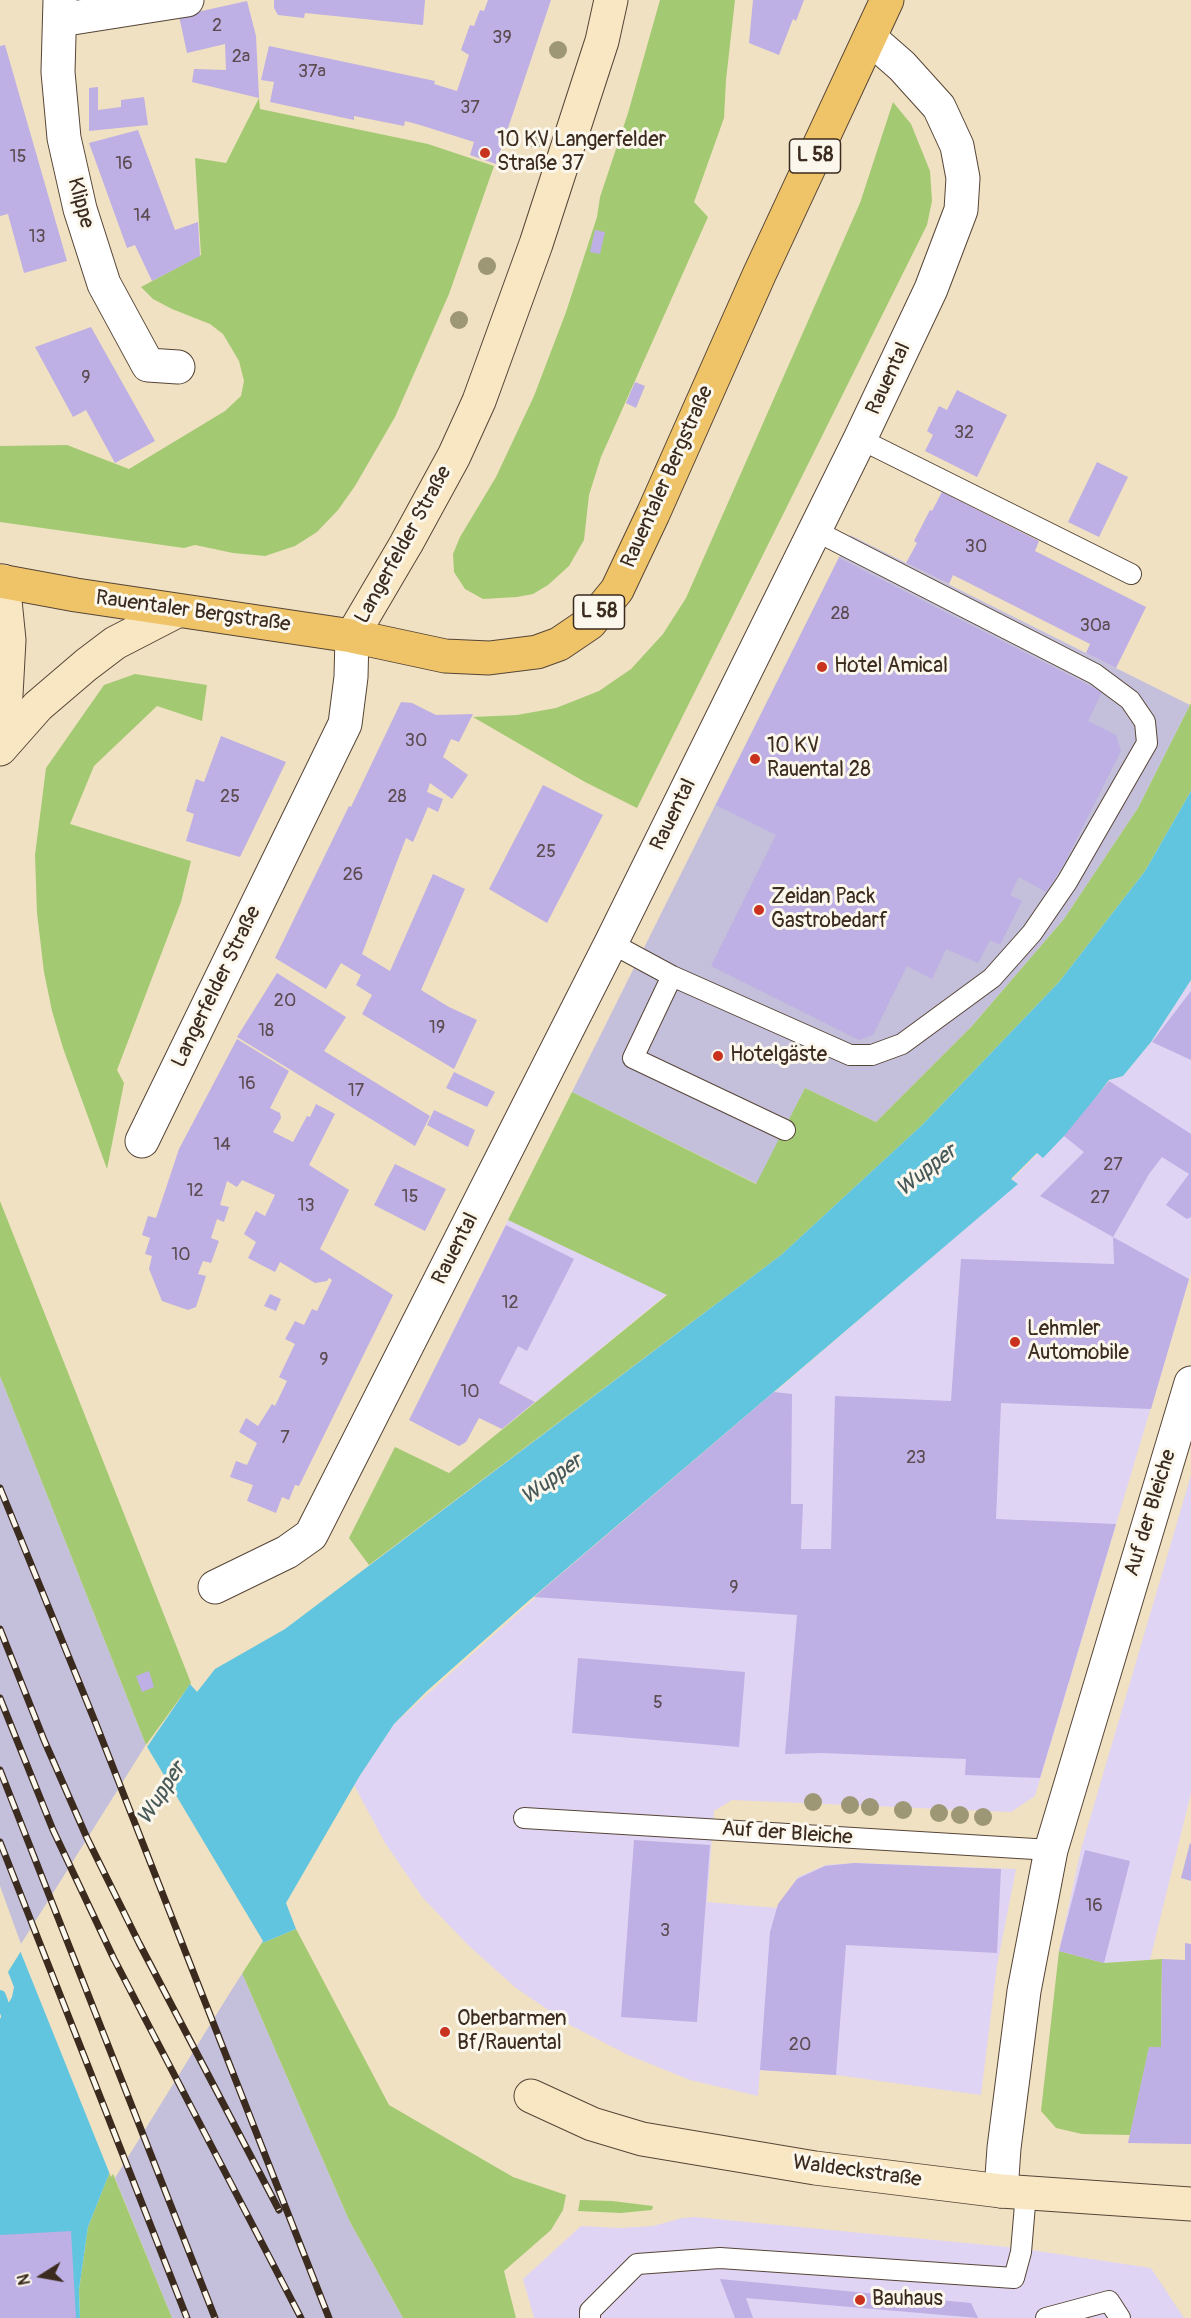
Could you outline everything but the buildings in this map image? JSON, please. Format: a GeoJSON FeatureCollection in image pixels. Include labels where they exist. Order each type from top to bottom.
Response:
{"type":"FeatureCollection","features":[{"type":"Feature","properties":{"kind":"main road","name":"Langerfelder Straße"},"geometry":{"type":"LineString","coordinates":[[352,636],[454,456],[479,401],[536,244],[602,41],[611,0]]}},
{"type":"Feature","properties":{"kind":"main road","name":"L 58"},"geometry":{"type":"LineString","coordinates":[[870,38],[887,0]]}},
{"type":"Feature","properties":{"kind":"main road","name":"Rauentaler Bergstraße"},"geometry":{"type":"LineString","coordinates":[[1,581],[177,611],[352,636],[445,656],[489,658],[537,652],[559,644],[590,623],[617,590],[870,38]]}},
{"type":"Feature","properties":{"kind":"main road"},"geometry":{"type":"LineString","coordinates":[[0,721],[6,695],[9,640],[1,581]]}},
{"type":"Feature","properties":{"kind":"main road"},"geometry":{"type":"LineString","coordinates":[[0,749],[38,706],[86,665],[115,643],[177,611]]}},
{"type":"Feature","properties":{"kind":"main road","name":"Waldeckstraße"},"geometry":{"type":"LineString","coordinates":[[531,2096],[592,2124],[642,2139],[815,2168],[1014,2192],[1191,2204]]}},
{"type":"Feature","properties":{"kind":"street"},"geometry":{"type":"LineString","coordinates":[[60,10],[187,0]]}},
{"type":"Feature","properties":{"kind":"street","name":"Klippe"},"geometry":{"type":"LineString","coordinates":[[60,10],[58,72],[64,138],[80,209],[104,284],[148,365],[178,367]]}},
{"type":"Feature","properties":{"kind":"street","name":"Rauental"},"geometry":{"type":"LineString","coordinates":[[215,1587],[287,1552],[311,1535],[611,943],[860,439],[948,249],[961,210],[963,178],[957,146],[939,107],[902,66],[870,38]]}},
{"type":"Feature","properties":{"kind":"street","name":"Langerfelder Straße"},"geometry":{"type":"LineString","coordinates":[[142,1141],[345,724],[351,677],[352,636]]}},
{"type":"Feature","properties":{"kind":"street","name":"Auf der Bleiche"},"geometry":{"type":"LineString","coordinates":[[1014,2192],[1004,2148],[1024,1991],[1050,1850],[1191,1383]]}},
{"type":"Feature","properties":{"kind":"lane"},"geometry":{"type":"LineString","coordinates":[[860,439],[1131,574]]}},
{"type":"Feature","properties":{"kind":"lane"},"geometry":{"type":"LineString","coordinates":[[611,943],[672,975],[850,1055],[872,1055],[902,1044],[992,978],[1032,933],[1066,882],[1147,743],[1145,722],[1130,700],[1095,674],[814,530]]}},
{"type":"Feature","properties":{"kind":"lane"},"geometry":{"type":"LineString","coordinates":[[672,975],[633,1058],[785,1130]]}},
{"type":"Feature","properties":{"kind":"lane","name":"Auf der Bleiche"},"geometry":{"type":"LineString","coordinates":[[524,1818],[1050,1850]]}},
{"type":"Feature","properties":{"kind":"lane"},"geometry":{"type":"LineString","coordinates":[[590,2318],[590,2311],[637,2265],[720,2258],[1014,2278],[1021,2252],[1014,2192]]}},
{"type":"Feature","properties":{"kind":"lane"},"geometry":{"type":"LineString","coordinates":[[1046,2318],[1109,2301],[1120,2318]]}},
{"type":"Feature","properties":{"kind":"shaded area"},"geometry":{"type":"Polygon","coordinates":[[[850,535],[1190,705],[1138,808],[1064,919],[972,1026],[876,1122],[805,1088],[757,1184],[572,1092],[850,535]]]}},
{"type":"Feature","properties":{"kind":"shaded area"},"geometry":{"type":"Polygon","coordinates":[[[1191,980],[1191,1273],[1035,1796],[1011,1812],[732,1800],[714,1811],[707,1902],[777,1908],[798,1877],[826,1865],[857,1863],[1016,1869],[997,1966],[981,2095],[836,2075],[760,2070],[758,2096],[690,2080],[628,2055],[570,2025],[516,1988],[468,1945],[423,1898],[385,1843],[354,1785],[394,1724],[535,1598],[1017,1184],[1012,1180],[1038,1153],[1043,1157],[1070,1132],[1110,1080],[1123,1076],[1151,1042],[1191,980]]]}},
{"type":"Feature","properties":{"kind":"shaded area"},"geometry":{"type":"Polygon","coordinates":[[[508,1220],[667,1294],[536,1402],[442,1354],[508,1220]]]}},
{"type":"Feature","properties":{"kind":"shaded area"},"geometry":{"type":"Polygon","coordinates":[[[0,1376],[146,1745],[21,1944],[0,1886],[0,1376]]]}},
{"type":"Feature","properties":{"kind":"shaded area"},"geometry":{"type":"Polygon","coordinates":[[[1191,1475],[1191,1793],[1150,1960],[1104,1963],[1059,1951],[1081,1849],[1191,1475]]]}},
{"type":"Feature","properties":{"kind":"shaded area"},"geometry":{"type":"Polygon","coordinates":[[[242,1973],[349,2220],[403,2318],[172,2318],[115,2178],[242,1973]]]}},
{"type":"Feature","properties":{"kind":"shaded area"},"geometry":{"type":"Polygon","coordinates":[[[695,2217],[1018,2248],[1151,2268],[1184,2318],[534,2318],[523,2279],[581,2226],[619,2228],[653,2226],[695,2217]]]}},
{"type":"Feature","properties":{"kind":"green space"},"geometry":{"type":"Polygon","coordinates":[[[660,0],[735,0],[724,118],[694,202],[708,217],[601,457],[589,495],[584,540],[569,566],[548,585],[533,594],[483,599],[465,589],[454,572],[453,554],[460,537],[496,477],[534,396],[566,312],[597,217],[600,197],[628,113],[660,0]]]}},
{"type":"Feature","properties":{"kind":"green space"},"geometry":{"type":"Polygon","coordinates":[[[259,98],[260,109],[428,144],[494,166],[449,294],[395,417],[355,486],[338,510],[317,532],[295,546],[265,556],[233,553],[195,545],[184,548],[0,522],[0,446],[67,445],[129,469],[225,411],[241,396],[244,381],[239,361],[223,334],[210,324],[153,299],[141,287],[201,255],[195,158],[226,163],[259,98]]]}},
{"type":"Feature","properties":{"kind":"green space"},"geometry":{"type":"Polygon","coordinates":[[[893,102],[911,124],[930,171],[932,201],[927,225],[637,808],[585,782],[473,717],[517,715],[556,708],[599,691],[631,669],[663,634],[686,598],[860,203],[893,102]]]}},
{"type":"Feature","properties":{"kind":"green space"},"geometry":{"type":"Polygon","coordinates":[[[135,674],[207,685],[202,721],[157,706],[94,766],[70,824],[191,861],[181,902],[117,1070],[124,1083],[107,1169],[52,1011],[44,972],[37,913],[35,855],[46,768],[104,685],[135,674]]]}},
{"type":"Feature","properties":{"kind":"green space"},"geometry":{"type":"Polygon","coordinates":[[[1191,703],[1191,791],[1145,871],[1059,982],[922,1125],[781,1255],[369,1565],[349,1538],[395,1447],[449,1473],[667,1295],[508,1220],[572,1092],[756,1184],[805,1088],[876,1122],[972,1026],[1064,919],[1138,808],[1191,703]]]}},
{"type":"Feature","properties":{"kind":"green space"},"geometry":{"type":"Polygon","coordinates":[[[0,1201],[191,1683],[146,1745],[0,1376],[0,1201]]]}},
{"type":"Feature","properties":{"kind":"green space"},"geometry":{"type":"Polygon","coordinates":[[[296,1929],[389,2105],[513,2177],[566,2195],[563,2210],[551,2230],[504,2271],[516,2318],[403,2318],[349,2220],[242,1973],[260,1944],[296,1929]]]}},
{"type":"Feature","properties":{"kind":"green space"},"geometry":{"type":"Polygon","coordinates":[[[1059,1951],[1104,1963],[1162,1959],[1161,2047],[1149,2048],[1130,2135],[1082,2134],[1056,2128],[1041,2111],[1059,1951]]]}},
{"type":"Feature","properties":{"kind":"green space"},"geometry":{"type":"Polygon","coordinates":[[[111,2169],[172,2318],[80,2318],[79,2290],[88,2227],[111,2169]]]}},
{"type":"Feature","properties":{"kind":"green space"},"geometry":{"type":"Polygon","coordinates":[[[580,2200],[653,2206],[652,2210],[621,2213],[578,2211],[580,2200]]]}},
{"type":"Feature","properties":{"kind":"water","name":"Wupper"},"geometry":{"type":"Polygon","coordinates":[[[1191,791],[1191,980],[1151,1042],[1123,1076],[1109,1080],[1070,1132],[1043,1158],[1037,1153],[1011,1179],[1018,1184],[525,1604],[427,1691],[394,1724],[359,1777],[286,1903],[296,1929],[260,1944],[111,2169],[88,2227],[79,2290],[80,2318],[0,2318],[0,2019],[12,1997],[14,1987],[8,1972],[147,1747],[190,1684],[197,1692],[215,1669],[285,1629],[781,1255],[922,1125],[1059,982],[1145,871],[1191,791]]]}},
{"type":"Feature","properties":{"kind":"pier"},"geometry":{"type":"Polygon","coordinates":[[[146,1745],[263,1941],[111,2177],[19,1948],[146,1745]]]}},
{"type":"Feature","properties":{"kind":"waterway"},"geometry":{"type":"LineString","coordinates":[[0,1996],[10,2023]]}},
{"type":"Feature","properties":{"kind":"railway"},"geometry":{"type":"LineString","coordinates":[[0,1488],[96,1724],[329,2318]]}},
{"type":"Feature","properties":{"kind":"railway"},"geometry":{"type":"LineString","coordinates":[[0,1629],[44,1740],[87,1838],[139,1943],[279,2210]]}},
{"type":"Feature","properties":{"kind":"railway"},"geometry":{"type":"LineString","coordinates":[[0,1698],[53,1830],[114,1959],[301,2318]]}},
{"type":"Feature","properties":{"kind":"railway"},"geometry":{"type":"LineString","coordinates":[[0,1770],[215,2318]]}},
{"type":"Feature","properties":{"kind":"railway"},"geometry":{"type":"LineString","coordinates":[[0,1842],[187,2318]]}},
{"type":"Feature","properties":{"kind":"place","name":"10 KV Langerfelder Straße 37"},"geometry":{"type":"Point","coordinates":[485,153]}},
{"type":"Feature","properties":{"kind":"place","name":"Hotel Amical"},"geometry":{"type":"Point","coordinates":[822,667]}},
{"type":"Feature","properties":{"kind":"place","name":"10 KV Rauental 28"},"geometry":{"type":"Point","coordinates":[755,759]}},
{"type":"Feature","properties":{"kind":"place","name":"Zeidan Pack Gastrobedarf"},"geometry":{"type":"Point","coordinates":[759,910]}},
{"type":"Feature","properties":{"kind":"place","name":"Hotelgäste"},"geometry":{"type":"Point","coordinates":[718,1056]}},
{"type":"Feature","properties":{"kind":"place","name":"Lehmler Automobile"},"geometry":{"type":"Point","coordinates":[1015,1342]}},
{"type":"Feature","properties":{"kind":"place","name":"Oberbarmen Bf/Rauental"},"geometry":{"type":"Point","coordinates":[445,2032]}},
{"type":"Feature","properties":{"kind":"place","name":"Bauhaus"},"geometry":{"type":"Point","coordinates":[860,2300]}}]}
